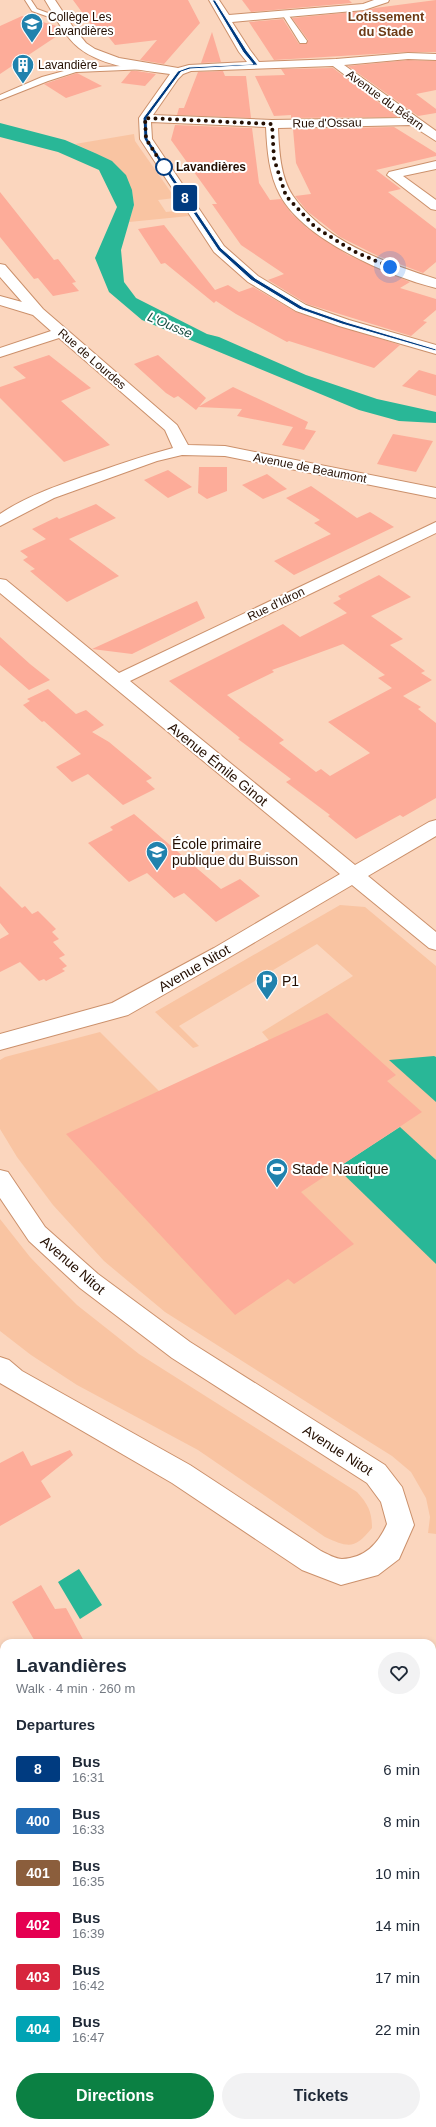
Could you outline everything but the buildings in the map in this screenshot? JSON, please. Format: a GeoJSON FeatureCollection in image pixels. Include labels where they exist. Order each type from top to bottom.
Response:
{"type":"FeatureCollection","features":[{"type":"Feature","properties":{"kind":"street"},"geometry":{"type":"LineString","coordinates":[[50,0],[82,45],[96,55],[147,67],[179,72],[189,68],[336,62],[408,56],[436,57]]}},
{"type":"Feature","properties":{"kind":"street"},"geometry":{"type":"LineString","coordinates":[[214,0],[256,65]]}},
{"type":"Feature","properties":{"kind":"street"},"geometry":{"type":"LineString","coordinates":[[225,19],[364,7],[377,4],[384,0]]}},
{"type":"Feature","properties":{"kind":"street","name":"Avenue du Béarn"},"geometry":{"type":"LineString","coordinates":[[336,62],[341,68],[436,138]]}},
{"type":"Feature","properties":{"kind":"street"},"geometry":{"type":"LineString","coordinates":[[179,72],[145,118],[146,139],[219,249],[253,279],[301,308],[429,348],[436,335]]}},
{"type":"Feature","properties":{"kind":"street","name":"Rue d'Ossau"},"geometry":{"type":"LineString","coordinates":[[145,118],[272,124],[413,121]]}},
{"type":"Feature","properties":{"kind":"street"},"geometry":{"type":"LineString","coordinates":[[272,124],[274,159],[286,196],[315,227],[353,251],[402,273],[436,284]]}},
{"type":"Feature","properties":{"kind":"street"},"geometry":{"type":"LineString","coordinates":[[436,165],[393,175],[436,206]]}},
{"type":"Feature","properties":{"kind":"street","name":"Rue de Lourdes"},"geometry":{"type":"LineString","coordinates":[[0,268],[38,312],[172,428],[182,450]]}},
{"type":"Feature","properties":{"kind":"street"},"geometry":{"type":"LineString","coordinates":[[0,300],[38,312]]}},
{"type":"Feature","properties":{"kind":"street"},"geometry":{"type":"LineString","coordinates":[[0,353],[61,332]]}},
{"type":"Feature","properties":{"kind":"street"},"geometry":{"type":"LineString","coordinates":[[0,521],[16,510],[48,496],[151,458],[182,450]]}},
{"type":"Feature","properties":{"kind":"street","name":"Avenue de Beaumont"},"geometry":{"type":"LineString","coordinates":[[182,450],[225,451],[436,493]]}},
{"type":"Feature","properties":{"kind":"street","name":"Rue d'Idron"},"geometry":{"type":"LineString","coordinates":[[116,681],[436,527]]}},
{"type":"Feature","properties":{"kind":"street","name":"Avenue Émile Ginot"},"geometry":{"type":"LineString","coordinates":[[0,584],[436,943]]}},
{"type":"Feature","properties":{"kind":"street","name":"Avenue Nitot"},"geometry":{"type":"LineString","coordinates":[[0,1042],[120,1009],[436,827]]}},
{"type":"Feature","properties":{"kind":"street","name":"Avenue Nitot"},"geometry":{"type":"LineString","coordinates":[[0,1179],[37,1234],[89,1281],[181,1350],[376,1474],[393,1496],[401,1525],[389,1550],[368,1566],[341,1572],[312,1561],[181,1474],[13,1379],[0,1368]]}},
{"type":"Feature","properties":{"kind":"lane"},"geometry":{"type":"LineString","coordinates":[[28,0],[34,10],[63,20]]}},
{"type":"Feature","properties":{"kind":"lane"},"geometry":{"type":"LineString","coordinates":[[285,14],[302,41]]}},
{"type":"Feature","properties":{"kind":"lane"},"geometry":{"type":"LineString","coordinates":[[0,98],[45,79],[75,70],[147,67]]}},
{"type":"Feature","properties":{"kind":"shaded area"},"geometry":{"type":"Polygon","coordinates":[[[134,134],[135,141],[175,198],[158,200],[166,212],[184,210],[189,216],[129,222],[134,205],[132,190],[95,153],[75,144],[134,134]]]}},
{"type":"Feature","properties":{"kind":"shaded area"},"geometry":{"type":"Polygon","coordinates":[[[340,905],[365,907],[436,966],[436,1534],[428,1533],[430,1517],[426,1498],[411,1472],[392,1456],[165,1312],[104,1261],[53,1205],[17,1157],[0,1129],[0,1060],[5,1057],[100,1032],[159,1091],[272,1044],[262,1032],[353,976],[317,944],[179,1026],[199,1046],[193,1048],[155,1012],[340,905]]]}},
{"type":"Feature","properties":{"kind":"shaded area"},"geometry":{"type":"Polygon","coordinates":[[[0,1219],[30,1257],[77,1305],[139,1354],[357,1492],[369,1508],[372,1528],[361,1540],[356,1543],[346,1545],[325,1537],[198,1450],[77,1385],[31,1355],[0,1331],[0,1219]]]}},
{"type":"Feature","properties":{"kind":"water","name":"L'Ousse"},"geometry":{"type":"Polygon","coordinates":[[[0,123],[65,140],[112,161],[126,175],[132,190],[134,205],[121,250],[124,282],[136,298],[207,334],[219,337],[306,375],[377,399],[436,412],[436,423],[399,421],[359,410],[142,320],[109,292],[95,258],[117,207],[99,170],[58,152],[0,137],[0,123]]]}},
{"type":"Feature","properties":{"kind":"water"},"geometry":{"type":"Polygon","coordinates":[[[436,1057],[436,1102],[389,1060],[436,1057]]]}},
{"type":"Feature","properties":{"kind":"water"},"geometry":{"type":"Polygon","coordinates":[[[400,1127],[436,1160],[436,1264],[337,1168],[400,1127]]]}},
{"type":"Feature","properties":{"kind":"water"},"geometry":{"type":"Polygon","coordinates":[[[79,1569],[102,1605],[80,1619],[58,1582],[79,1569]]]}},
{"type":"Feature","properties":{"kind":"bus line","name":"8"},"geometry":{"type":"LineString","coordinates":[[214,0],[245,52],[256,65],[189,68],[179,72],[145,118],[144,126],[146,139],[219,249],[253,279],[301,308],[344,323],[436,350]]}},
{"type":"Feature","properties":{"kind":"place","name":"Collège Les Lavandières"},"geometry":{"type":"Point","coordinates":[32,44]}},
{"type":"Feature","properties":{"kind":"place","name":"Lavandière"},"geometry":{"type":"Point","coordinates":[23,84]}},
{"type":"Feature","properties":{"kind":"place","name":"Lavandières"},"geometry":{"type":"Point","coordinates":[164,167]}},
{"type":"Feature","properties":{"kind":"place","name":"École primaire publique du Buisson"},"geometry":{"type":"Point","coordinates":[157,872]}},
{"type":"Feature","properties":{"kind":"place","name":"P1"},"geometry":{"type":"Point","coordinates":[267,1000]}},
{"type":"Feature","properties":{"kind":"place","name":"Stade Nautique"},"geometry":{"type":"Point","coordinates":[277,1188]}},
{"type":"Feature","properties":{"kind":"district","name":"Lotissement du Stade"},"geometry":{"type":"Point","coordinates":[386,24]}},
{"type":"Feature","properties":{"kind":"route"},"geometry":{"type":"LineString","coordinates":[[164,167],[146,139],[144,126],[145,118],[272,124],[274,159],[286,196],[315,227],[353,251],[390,267]]}}]}
